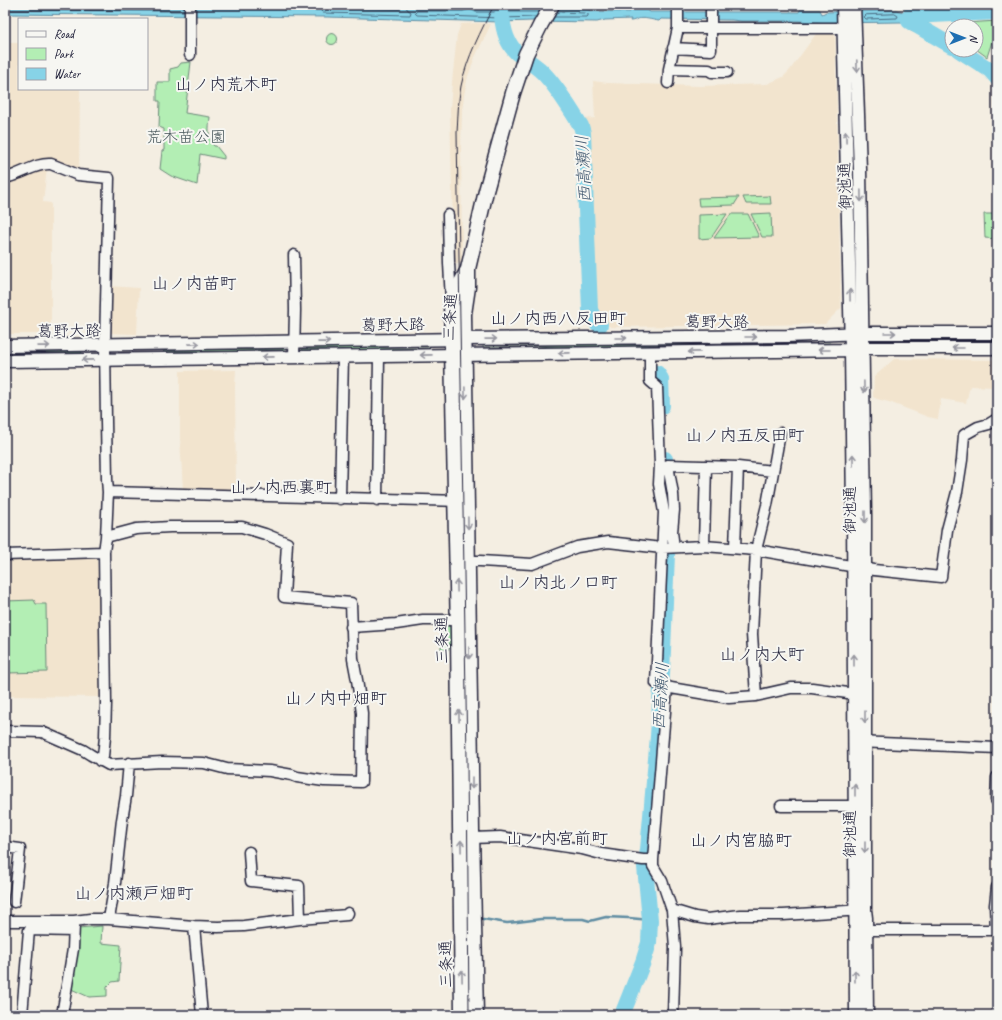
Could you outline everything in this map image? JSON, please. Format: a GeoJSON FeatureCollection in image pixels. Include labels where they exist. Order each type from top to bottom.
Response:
{"type":"FeatureCollection","features":[{"type":"Feature","properties":{"kind":"main road","name":"三条通"},"geometry":{"type":"LineString","coordinates":[[458,339],[468,287],[468,269],[513,93],[524,58],[540,24],[552,5]]}},
{"type":"Feature","properties":{"kind":"main road","name":"三条通"},"geometry":{"type":"LineString","coordinates":[[462,1015],[463,620],[459,355],[458,339],[451,301],[468,269]]}},
{"type":"Feature","properties":{"kind":"main road","name":"三条通"},"geometry":{"type":"LineString","coordinates":[[461,501],[468,561],[463,620],[472,838],[476,1015]]}},
{"type":"Feature","properties":{"kind":"street"},"geometry":{"type":"LineString","coordinates":[[190,5],[190,55]]}},
{"type":"Feature","properties":{"kind":"street"},"geometry":{"type":"LineString","coordinates":[[668,83],[669,69],[678,26],[678,5]]}},
{"type":"Feature","properties":{"kind":"street"},"geometry":{"type":"LineString","coordinates":[[673,48],[711,50],[711,6]]}},
{"type":"Feature","properties":{"kind":"street","name":"御池通"},"geometry":{"type":"LineString","coordinates":[[849,6],[848,27],[857,349],[866,515],[859,568],[860,910],[867,1015]]}},
{"type":"Feature","properties":{"kind":"street"},"geometry":{"type":"LineString","coordinates":[[678,26],[848,27]]}},
{"type":"Feature","properties":{"kind":"street"},"geometry":{"type":"LineString","coordinates":[[669,69],[727,72]]}},
{"type":"Feature","properties":{"kind":"street"},"geometry":{"type":"LineString","coordinates":[[5,178],[47,164],[51,164],[78,175],[109,178],[105,345],[108,492],[104,552],[106,703],[105,737],[103,756],[100,761]]}},
{"type":"Feature","properties":{"kind":"street"},"geometry":{"type":"LineString","coordinates":[[448,215],[451,301]]}},
{"type":"Feature","properties":{"kind":"street"},"geometry":{"type":"LineString","coordinates":[[294,255],[294,357]]}},
{"type":"Feature","properties":{"kind":"street","name":"葛野大路"},"geometry":{"type":"LineString","coordinates":[[5,346],[786,336],[857,333],[997,333]]}},
{"type":"Feature","properties":{"kind":"street"},"geometry":{"type":"LineString","coordinates":[[155,359],[156,344]]}},
{"type":"Feature","properties":{"kind":"street","name":"葛野大路"},"geometry":{"type":"LineString","coordinates":[[5,361],[997,348]]}},
{"type":"Feature","properties":{"kind":"street"},"geometry":{"type":"LineString","coordinates":[[650,352],[650,381],[657,387],[660,465],[659,484],[664,512],[656,683],[663,686],[729,698],[756,696],[791,688],[812,688],[860,695]]}},
{"type":"Feature","properties":{"kind":"street"},"geometry":{"type":"LineString","coordinates":[[340,498],[342,356]]}},
{"type":"Feature","properties":{"kind":"street"},"geometry":{"type":"LineString","coordinates":[[377,500],[379,356]]}},
{"type":"Feature","properties":{"kind":"street"},"geometry":{"type":"LineString","coordinates":[[468,561],[532,564],[577,547],[608,542],[662,548],[704,546],[756,550],[859,568],[941,577],[947,530],[957,492],[964,435],[997,419]]}},
{"type":"Feature","properties":{"kind":"street"},"geometry":{"type":"LineString","coordinates":[[756,696],[752,634],[756,550],[767,505],[780,433]]}},
{"type":"Feature","properties":{"kind":"street"},"geometry":{"type":"LineString","coordinates":[[674,547],[672,532],[674,510],[673,494],[668,465],[738,467],[773,471]]}},
{"type":"Feature","properties":{"kind":"street"},"geometry":{"type":"LineString","coordinates":[[704,546],[706,466]]}},
{"type":"Feature","properties":{"kind":"street"},"geometry":{"type":"LineString","coordinates":[[735,548],[738,467]]}},
{"type":"Feature","properties":{"kind":"street"},"geometry":{"type":"LineString","coordinates":[[108,492],[461,501]]}},
{"type":"Feature","properties":{"kind":"street"},"geometry":{"type":"LineString","coordinates":[[5,731],[42,732],[83,750],[109,765],[175,762],[204,763],[227,769],[270,771],[324,781],[361,782],[362,713],[353,659],[351,603],[284,597],[287,544],[265,534],[242,527],[170,527],[136,529],[106,537]]}},
{"type":"Feature","properties":{"kind":"street"},"geometry":{"type":"LineString","coordinates":[[5,555],[104,552]]}},
{"type":"Feature","properties":{"kind":"street"},"geometry":{"type":"LineString","coordinates":[[351,627],[396,624],[424,620],[463,620]]}},
{"type":"Feature","properties":{"kind":"street"},"geometry":{"type":"LineString","coordinates":[[649,860],[663,686]]}},
{"type":"Feature","properties":{"kind":"street"},"geometry":{"type":"LineString","coordinates":[[860,742],[997,748]]}},
{"type":"Feature","properties":{"kind":"street"},"geometry":{"type":"LineString","coordinates":[[109,919],[115,883],[129,763]]}},
{"type":"Feature","properties":{"kind":"street"},"geometry":{"type":"LineString","coordinates":[[996,800],[997,777]]}},
{"type":"Feature","properties":{"kind":"street"},"geometry":{"type":"LineString","coordinates":[[781,806],[860,806]]}},
{"type":"Feature","properties":{"kind":"street"},"geometry":{"type":"LineString","coordinates":[[472,838],[500,838],[649,860],[662,881],[672,910],[675,947],[673,1015]]}},
{"type":"Feature","properties":{"kind":"street"},"geometry":{"type":"LineString","coordinates":[[5,847],[20,849],[14,902]]}},
{"type":"Feature","properties":{"kind":"street"},"geometry":{"type":"LineString","coordinates":[[249,852],[251,881],[299,886],[300,919]]}},
{"type":"Feature","properties":{"kind":"street"},"geometry":{"type":"LineString","coordinates":[[861,930],[996,930],[995,905],[997,887]]}},
{"type":"Feature","properties":{"kind":"street"},"geometry":{"type":"LineString","coordinates":[[672,910],[695,917],[708,919],[740,915],[783,915],[860,910]]}},
{"type":"Feature","properties":{"kind":"street"},"geometry":{"type":"LineString","coordinates":[[22,1015],[29,930],[74,927],[90,919],[218,927],[244,926],[348,913]]}},
{"type":"Feature","properties":{"kind":"street"},"geometry":{"type":"LineString","coordinates":[[5,921],[74,927]]}},
{"type":"Feature","properties":{"kind":"street"},"geometry":{"type":"LineString","coordinates":[[194,926],[202,1015]]}},
{"type":"Feature","properties":{"kind":"street"},"geometry":{"type":"LineString","coordinates":[[62,1015],[73,949],[74,927]]}},
{"type":"Feature","properties":{"kind":"street","name":"御池通"},"geometry":{"type":"LineString","coordinates":[[856,1015],[861,930]]}},
{"type":"Feature","properties":{"kind":"shaded area"},"geometry":{"type":"Polygon","coordinates":[[[461,24],[491,24],[475,57],[468,76],[464,95],[461,147],[462,263],[454,264],[450,110],[452,82],[457,35],[461,24]]]}},
{"type":"Feature","properties":{"kind":"shaded area"},"geometry":{"type":"Polygon","coordinates":[[[818,31],[835,31],[841,308],[825,324],[611,327],[606,324],[598,314],[594,303],[588,134],[583,119],[595,118],[593,81],[608,83],[700,86],[767,84],[783,77],[790,70],[818,31]]]}},
{"type":"Feature","properties":{"kind":"shaded area"},"geometry":{"type":"Polygon","coordinates":[[[5,43],[18,43],[18,90],[80,90],[79,173],[47,168],[43,202],[51,203],[51,334],[5,334],[5,43]]]}},
{"type":"Feature","properties":{"kind":"shaded area"},"geometry":{"type":"Polygon","coordinates":[[[108,286],[139,288],[137,334],[107,333],[108,286]]]}},
{"type":"Feature","properties":{"kind":"shaded area"},"geometry":{"type":"Polygon","coordinates":[[[894,359],[997,360],[997,387],[970,386],[966,403],[941,399],[938,419],[928,417],[873,397],[874,377],[894,359]]]}},
{"type":"Feature","properties":{"kind":"shaded area"},"geometry":{"type":"Polygon","coordinates":[[[236,370],[236,493],[183,490],[180,438],[180,371],[236,370]]]}},
{"type":"Feature","properties":{"kind":"shaded area"},"geometry":{"type":"Polygon","coordinates":[[[97,557],[101,610],[99,615],[101,697],[5,696],[5,560],[97,557]]]}},
{"type":"Feature","properties":{"kind":"green space"},"geometry":{"type":"Polygon","coordinates":[[[997,21],[997,26],[987,57],[984,55],[984,22],[997,21]]]}},
{"type":"Feature","properties":{"kind":"green space"},"geometry":{"type":"Polygon","coordinates":[[[332,33],[336,35],[338,39],[336,43],[332,45],[328,43],[326,39],[328,35],[332,33]]]}},
{"type":"Feature","properties":{"kind":"green space","name":"荒木苗公園"},"geometry":{"type":"Polygon","coordinates":[[[191,62],[185,113],[210,117],[210,139],[214,146],[216,146],[224,156],[224,159],[200,154],[197,185],[171,176],[160,169],[162,151],[164,150],[164,129],[159,127],[160,101],[157,101],[157,82],[170,82],[170,69],[178,67],[181,63],[191,62]]]}},
{"type":"Feature","properties":{"kind":"green space"},"geometry":{"type":"Polygon","coordinates":[[[770,196],[771,204],[746,204],[743,197],[770,196]]]}},
{"type":"Feature","properties":{"kind":"green space"},"geometry":{"type":"Polygon","coordinates":[[[739,197],[734,205],[699,206],[698,198],[739,197]]]}},
{"type":"Feature","properties":{"kind":"green space"},"geometry":{"type":"Polygon","coordinates":[[[771,213],[772,237],[762,237],[751,214],[771,213]]]}},
{"type":"Feature","properties":{"kind":"green space"},"geometry":{"type":"Polygon","coordinates":[[[727,214],[711,238],[699,239],[699,215],[727,214]]]}},
{"type":"Feature","properties":{"kind":"green space"},"geometry":{"type":"Polygon","coordinates":[[[731,214],[748,214],[759,237],[714,238],[731,214]]]}},
{"type":"Feature","properties":{"kind":"green space"},"geometry":{"type":"Polygon","coordinates":[[[984,214],[997,214],[997,239],[985,238],[984,214]]]}},
{"type":"Feature","properties":{"kind":"green space"},"geometry":{"type":"Polygon","coordinates":[[[885,338],[997,339],[997,342],[958,340],[885,340],[885,338]]]}},
{"type":"Feature","properties":{"kind":"green space"},"geometry":{"type":"Polygon","coordinates":[[[708,342],[743,346],[579,349],[539,346],[482,346],[482,344],[708,342]]]}},
{"type":"Feature","properties":{"kind":"green space"},"geometry":{"type":"Polygon","coordinates":[[[830,343],[830,344],[767,345],[830,343]]]}},
{"type":"Feature","properties":{"kind":"green space"},"geometry":{"type":"Polygon","coordinates":[[[355,346],[430,348],[431,350],[302,350],[303,348],[355,346]]]}},
{"type":"Feature","properties":{"kind":"green space"},"geometry":{"type":"Polygon","coordinates":[[[284,349],[284,351],[163,351],[165,350],[284,349]]]}},
{"type":"Feature","properties":{"kind":"green space"},"geometry":{"type":"Polygon","coordinates":[[[5,350],[81,351],[82,353],[5,354],[5,350]]]}},
{"type":"Feature","properties":{"kind":"green space"},"geometry":{"type":"Polygon","coordinates":[[[34,600],[36,604],[46,604],[47,672],[7,673],[5,601],[34,600]]]}},
{"type":"Feature","properties":{"kind":"green space"},"geometry":{"type":"Polygon","coordinates":[[[443,624],[452,624],[452,648],[448,648],[448,650],[441,650],[441,647],[443,646],[443,624]]]}},
{"type":"Feature","properties":{"kind":"green space"},"geometry":{"type":"Polygon","coordinates":[[[102,926],[101,943],[121,945],[119,981],[112,982],[107,987],[107,996],[89,997],[69,988],[78,928],[102,926]]]}},
{"type":"Feature","properties":{"kind":"water"},"geometry":{"type":"Polygon","coordinates":[[[5,5],[281,8],[308,6],[308,8],[316,8],[320,6],[474,6],[476,8],[587,9],[591,11],[630,12],[631,10],[647,10],[650,12],[799,12],[800,10],[820,10],[822,14],[826,12],[896,10],[907,13],[908,10],[927,10],[929,12],[930,20],[928,25],[930,27],[926,35],[922,33],[920,35],[909,30],[910,26],[901,22],[830,23],[798,21],[661,19],[659,21],[642,18],[631,21],[631,19],[605,20],[597,22],[501,22],[327,17],[5,14],[5,5]]]}},
{"type":"Feature","properties":{"kind":"waterway"},"geometry":{"type":"LineString","coordinates":[[909,16],[997,12]]}},
{"type":"Feature","properties":{"kind":"waterway","name":"西高瀬川"},"geometry":{"type":"LineString","coordinates":[[502,15],[504,31],[510,45],[517,53],[543,72],[565,100],[581,126],[583,133],[590,310],[596,322],[600,325]]}},
{"type":"Feature","properties":{"kind":"waterway"},"geometry":{"type":"LineString","coordinates":[[909,21],[944,41]]}},
{"type":"Feature","properties":{"kind":"waterway"},"geometry":{"type":"LineString","coordinates":[[971,58],[990,70],[997,78]]}},
{"type":"Feature","properties":{"kind":"waterway","name":"西高瀬川"},"geometry":{"type":"LineString","coordinates":[[657,373],[661,379],[662,406]]}},
{"type":"Feature","properties":{"kind":"waterway","name":"西高瀬川"},"geometry":{"type":"LineString","coordinates":[[622,1015],[649,943],[650,920],[645,867],[648,850],[662,674],[667,554],[665,459]]}},
{"type":"Feature","properties":{"kind":"waterway"},"geometry":{"type":"LineString","coordinates":[[483,919],[507,923],[541,919],[583,919],[590,921],[606,917],[650,920]]}},
{"type":"Feature","properties":{"kind":"tram line"},"geometry":{"type":"LineString","coordinates":[[469,1015],[467,760],[457,133],[459,97],[464,75],[475,44],[494,5]]}},
{"type":"Feature","properties":{"kind":"district","name":"山ノ内荒木町"},"geometry":{"type":"Point","coordinates":[226,84]}},
{"type":"Feature","properties":{"kind":"district","name":"山ノ内苗町"},"geometry":{"type":"Point","coordinates":[194,283]}},
{"type":"Feature","properties":{"kind":"district","name":"山ノ内西八反田町"},"geometry":{"type":"Point","coordinates":[558,318]}},
{"type":"Feature","properties":{"kind":"district","name":"山ノ内五反田町"},"geometry":{"type":"Point","coordinates":[745,435]}},
{"type":"Feature","properties":{"kind":"district","name":"山ノ内西裏町"},"geometry":{"type":"Point","coordinates":[281,487]}},
{"type":"Feature","properties":{"kind":"district","name":"山ノ内北ノ口町"},"geometry":{"type":"Point","coordinates":[558,582]}},
{"type":"Feature","properties":{"kind":"district","name":"山ノ内大町"},"geometry":{"type":"Point","coordinates":[762,654]}},
{"type":"Feature","properties":{"kind":"district","name":"山ノ内中畑町"},"geometry":{"type":"Point","coordinates":[336,698]}},
{"type":"Feature","properties":{"kind":"district","name":"山ノ内宮前町"},"geometry":{"type":"Point","coordinates":[557,838]}},
{"type":"Feature","properties":{"kind":"district","name":"山ノ内宮脇町"},"geometry":{"type":"Point","coordinates":[741,840]}},
{"type":"Feature","properties":{"kind":"district","name":"山ノ内瀬戸畑町"},"geometry":{"type":"Point","coordinates":[134,893]}}]}
